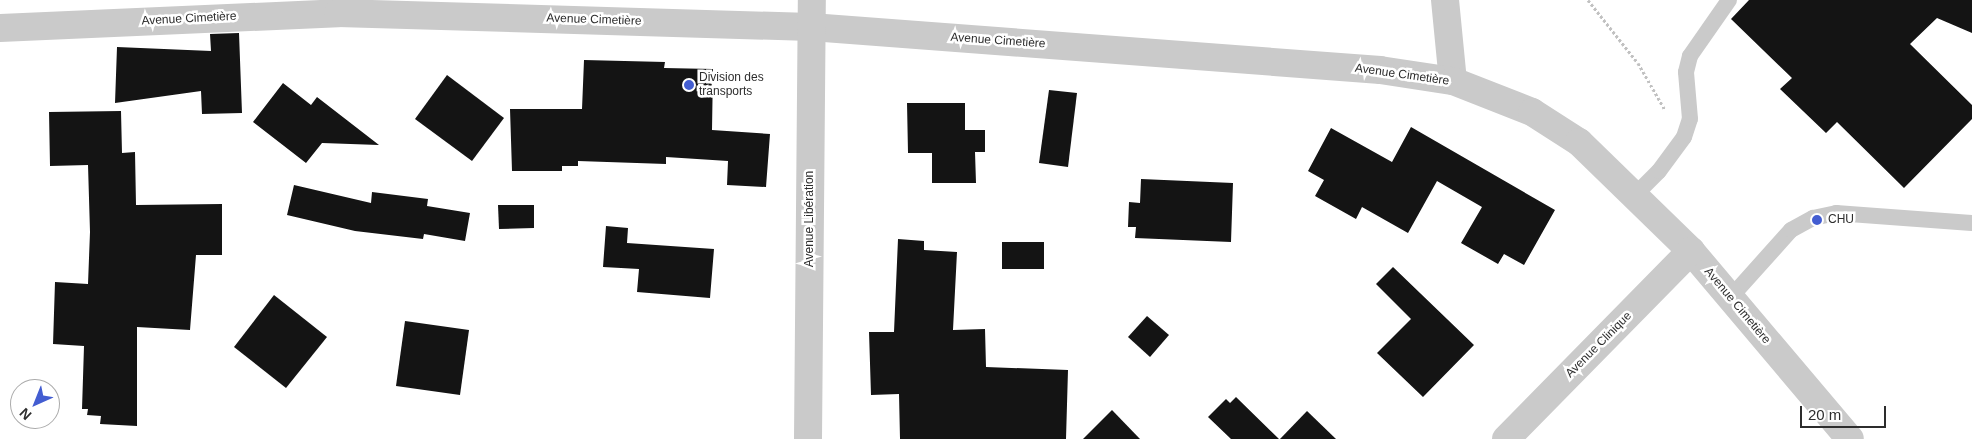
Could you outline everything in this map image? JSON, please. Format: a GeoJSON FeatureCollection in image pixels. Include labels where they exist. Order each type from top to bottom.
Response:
{"type":"FeatureCollection","features":[{"type":"Feature","properties":{"kind":"street","name":"Avenue Libération"},"geometry":{"type":"LineString","coordinates":[[808,439],[812,0]]}},
{"type":"Feature","properties":{"kind":"street"},"geometry":{"type":"LineString","coordinates":[[1445,0],[1453,81]]}},
{"type":"Feature","properties":{"kind":"street","name":"Avenue Cimetière"},"geometry":{"type":"LineString","coordinates":[[0,28],[338,6],[811,27],[1380,70],[1453,81],[1532,112],[1579,142],[1691,251],[1850,439]]}},
{"type":"Feature","properties":{"kind":"street","name":"Avenue Clinique"},"geometry":{"type":"LineString","coordinates":[[1506,439],[1691,251]]}},
{"type":"Feature","properties":{"kind":"lane"},"geometry":{"type":"LineString","coordinates":[[1634,196],[1659,171],[1684,137],[1690,119],[1686,72],[1690,56],[1728,0]]}},
{"type":"Feature","properties":{"kind":"lane"},"geometry":{"type":"LineString","coordinates":[[1730,298],[1791,230],[1813,218],[1836,213],[1972,224]]}},
{"type":"Feature","properties":{"kind":"path"},"geometry":{"type":"LineString","coordinates":[[1588,0],[1638,62],[1667,114]]}},
{"type":"Feature","properties":{"kind":"building"},"geometry":{"type":"Polygon","coordinates":[[[1749,0],[1972,0],[1972,33],[1937,18],[1910,44],[1972,105],[1972,119],[1904,188],[1837,122],[1826,133],[1780,89],[1792,78],[1731,19],[1749,0]]]}},
{"type":"Feature","properties":{"kind":"building"},"geometry":{"type":"Polygon","coordinates":[[[239,33],[242,113],[202,114],[201,91],[115,103],[117,47],[211,51],[210,34],[239,33]]]}},
{"type":"Feature","properties":{"kind":"building"},"geometry":{"type":"Polygon","coordinates":[[[584,60],[665,62],[664,68],[713,69],[712,130],[770,134],[766,187],[727,185],[728,161],[666,157],[666,164],[578,161],[578,166],[562,166],[562,171],[512,171],[510,109],[582,109],[584,60]]]}},
{"type":"Feature","properties":{"kind":"building"},"geometry":{"type":"Polygon","coordinates":[[[447,75],[504,118],[472,161],[415,119],[447,75]]]}},
{"type":"Feature","properties":{"kind":"building"},"geometry":{"type":"Polygon","coordinates":[[[283,83],[311,105],[317,97],[379,145],[322,143],[306,163],[253,122],[283,83]]]}},
{"type":"Feature","properties":{"kind":"building"},"geometry":{"type":"Polygon","coordinates":[[[1049,90],[1077,93],[1068,167],[1039,163],[1049,90]]]}},
{"type":"Feature","properties":{"kind":"building"},"geometry":{"type":"Polygon","coordinates":[[[907,103],[965,103],[965,130],[985,130],[985,152],[975,152],[976,183],[932,183],[932,153],[908,153],[907,103]]]}},
{"type":"Feature","properties":{"kind":"building"},"geometry":{"type":"Polygon","coordinates":[[[121,111],[122,153],[135,152],[136,205],[222,204],[222,255],[196,255],[190,330],[137,327],[137,426],[100,424],[101,416],[87,415],[88,409],[82,409],[84,346],[53,344],[55,282],[88,284],[90,232],[88,165],[50,166],[49,112],[121,111]]]}},
{"type":"Feature","properties":{"kind":"building"},"geometry":{"type":"Polygon","coordinates":[[[1411,127],[1555,210],[1524,265],[1504,254],[1498,264],[1461,243],[1482,207],[1437,181],[1408,233],[1362,207],[1356,219],[1315,196],[1324,180],[1308,171],[1331,128],[1392,162],[1411,127]]]}},
{"type":"Feature","properties":{"kind":"building"},"geometry":{"type":"Polygon","coordinates":[[[1141,179],[1233,183],[1231,242],[1135,238],[1136,227],[1128,227],[1129,202],[1140,203],[1141,179]]]}},
{"type":"Feature","properties":{"kind":"building"},"geometry":{"type":"Polygon","coordinates":[[[294,185],[371,203],[372,192],[428,199],[427,206],[470,213],[465,241],[424,234],[423,239],[355,231],[287,215],[294,185]]]}},
{"type":"Feature","properties":{"kind":"building"},"geometry":{"type":"Polygon","coordinates":[[[498,205],[534,205],[534,228],[499,229],[498,205]]]}},
{"type":"Feature","properties":{"kind":"building"},"geometry":{"type":"Polygon","coordinates":[[[606,226],[628,228],[627,243],[714,249],[710,298],[637,292],[639,269],[603,267],[606,226]]]}},
{"type":"Feature","properties":{"kind":"building"},"geometry":{"type":"Polygon","coordinates":[[[898,239],[924,241],[924,250],[957,252],[953,330],[985,329],[986,367],[1068,370],[1066,439],[900,439],[899,394],[871,395],[869,332],[894,332],[898,239]]]}},
{"type":"Feature","properties":{"kind":"building"},"geometry":{"type":"Polygon","coordinates":[[[1002,242],[1044,242],[1044,269],[1002,269],[1002,242]]]}},
{"type":"Feature","properties":{"kind":"building"},"geometry":{"type":"Polygon","coordinates":[[[1393,267],[1474,345],[1423,397],[1377,353],[1411,319],[1376,284],[1393,267]]]}},
{"type":"Feature","properties":{"kind":"building"},"geometry":{"type":"Polygon","coordinates":[[[274,295],[327,337],[286,388],[234,347],[274,295]]]}},
{"type":"Feature","properties":{"kind":"building"},"geometry":{"type":"Polygon","coordinates":[[[1147,316],[1169,335],[1150,357],[1128,337],[1147,316]]]}},
{"type":"Feature","properties":{"kind":"building"},"geometry":{"type":"Polygon","coordinates":[[[405,321],[469,330],[460,395],[396,386],[405,321]]]}},
{"type":"Feature","properties":{"kind":"building"},"geometry":{"type":"Polygon","coordinates":[[[1236,397],[1279,439],[1231,439],[1208,417],[1226,399],[1230,403],[1236,397]]]}},
{"type":"Feature","properties":{"kind":"building"},"geometry":{"type":"Polygon","coordinates":[[[1112,410],[1140,439],[1083,439],[1112,410]]]}},
{"type":"Feature","properties":{"kind":"building"},"geometry":{"type":"Polygon","coordinates":[[[1307,411],[1336,439],[1280,439],[1307,411]]]}},
{"type":"Feature","properties":{"kind":"place","name":"Division des transports"},"geometry":{"type":"Point","coordinates":[689,85]}},
{"type":"Feature","properties":{"kind":"place","name":"CHU"},"geometry":{"type":"Point","coordinates":[1817,220]}}]}
